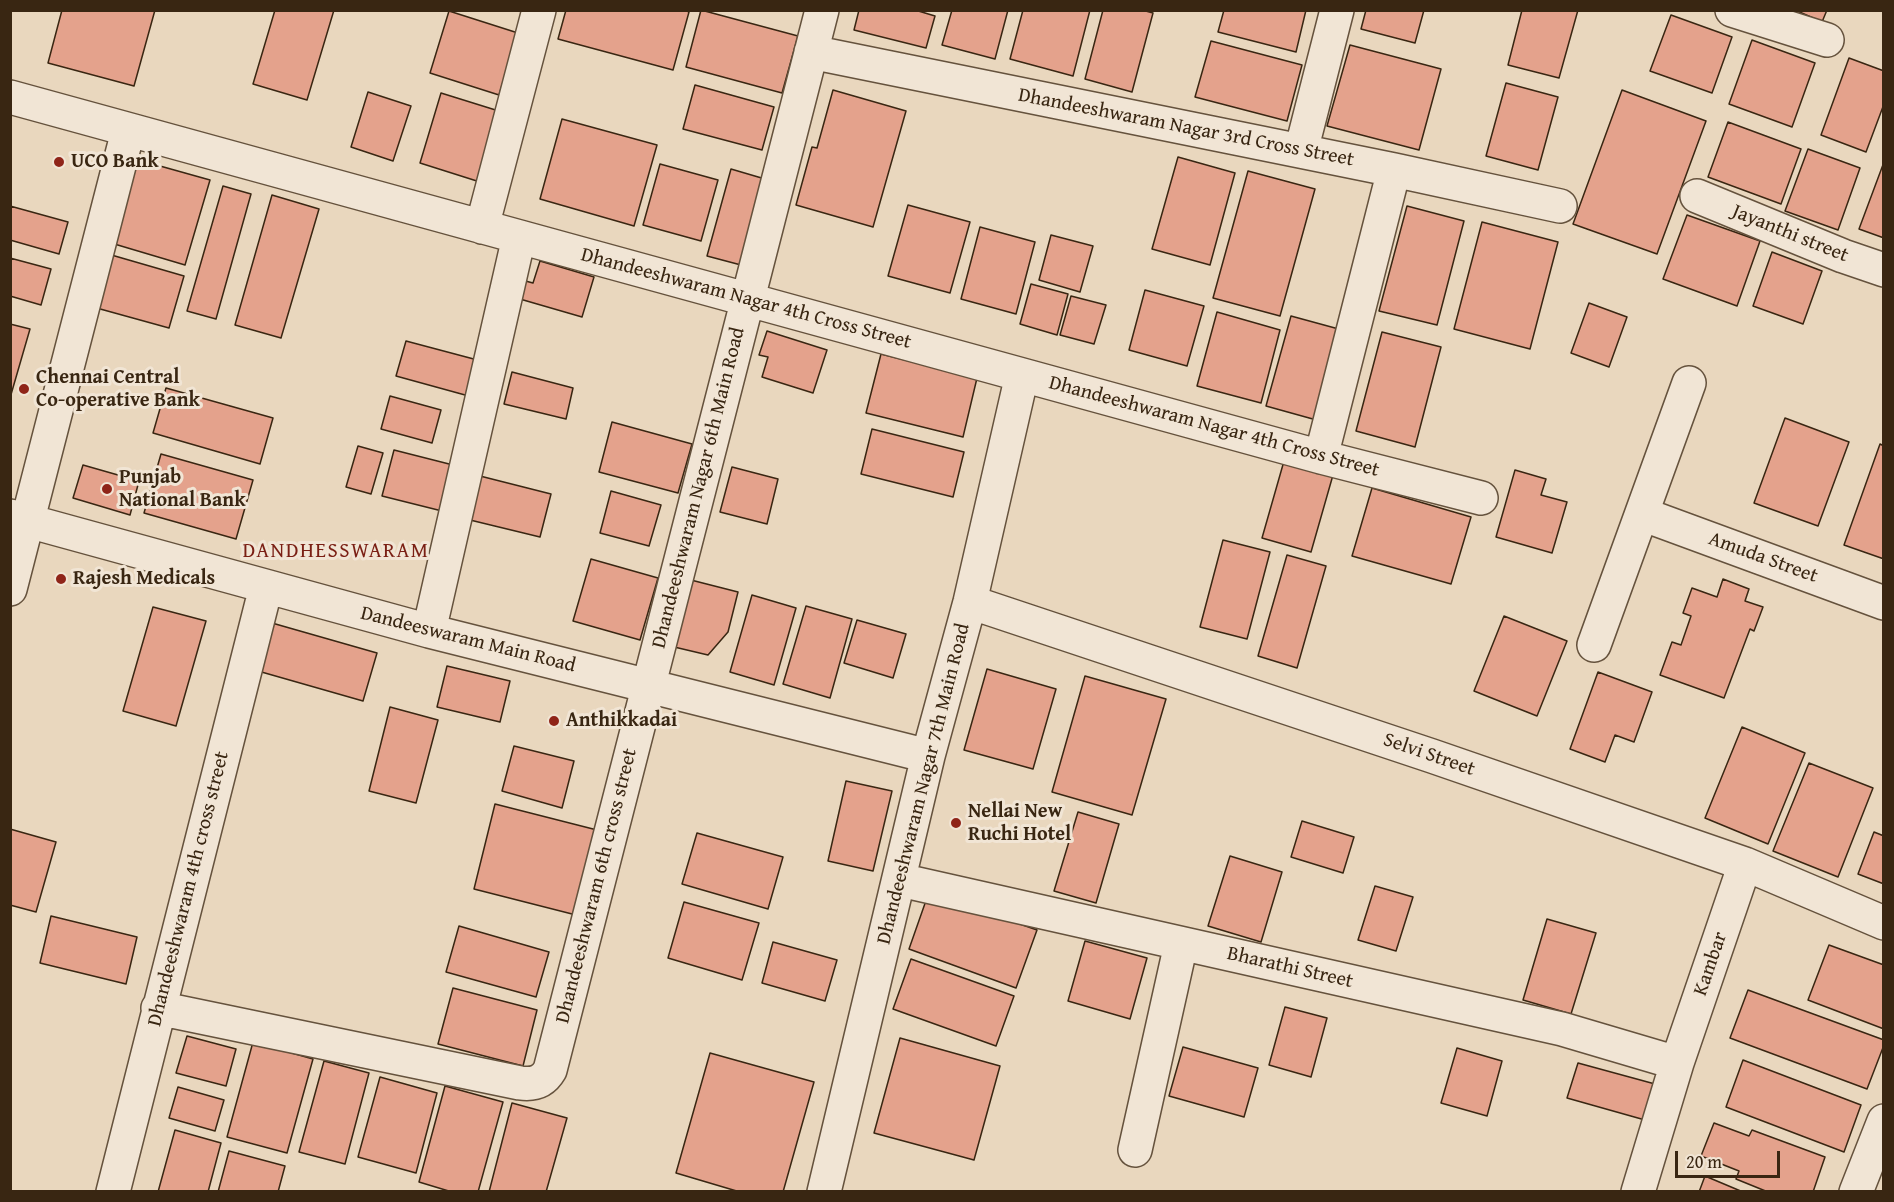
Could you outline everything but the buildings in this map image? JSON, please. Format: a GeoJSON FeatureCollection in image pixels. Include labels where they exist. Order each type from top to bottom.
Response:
{"type":"FeatureCollection","features":[{"type":"Feature","properties":{"kind":"street"},"geometry":{"type":"LineString","coordinates":[[482,226],[539,10]]}},
{"type":"Feature","properties":{"kind":"street","name":"Dhandeeshwaram Nagar 6th Main Road"},"geometry":{"type":"LineString","coordinates":[[648,686],[822,10]]}},
{"type":"Feature","properties":{"kind":"street"},"geometry":{"type":"LineString","coordinates":[[1301,151],[1337,10]]}},
{"type":"Feature","properties":{"kind":"street"},"geometry":{"type":"LineString","coordinates":[[1732,10],[1827,40]]}},
{"type":"Feature","properties":{"kind":"street","name":"Dhandeeshwaram Nagar 3rd Cross Street"},"geometry":{"type":"LineString","coordinates":[[811,52],[1394,170],[1560,206]]}},
{"type":"Feature","properties":{"kind":"street","name":"Dhandeeshwaram Nagar 4th Cross Street"},"geometry":{"type":"LineString","coordinates":[[10,97],[1321,457],[1481,498]]}},
{"type":"Feature","properties":{"kind":"street"},"geometry":{"type":"LineString","coordinates":[[10,589],[19,519],[128,131]]}},
{"type":"Feature","properties":{"kind":"street"},"geometry":{"type":"LineString","coordinates":[[1321,457],[1394,170]]}},
{"type":"Feature","properties":{"kind":"street","name":"Jayanthi street"},"geometry":{"type":"LineString","coordinates":[[1697,196],[1843,256],[1884,270]]}},
{"type":"Feature","properties":{"kind":"street"},"geometry":{"type":"LineString","coordinates":[[429,631],[519,237]]}},
{"type":"Feature","properties":{"kind":"street","name":"Dhandeeshwaram Nagar 7th Main Road"},"geometry":{"type":"LineString","coordinates":[[824,1191],[928,756],[970,602],[1022,375]]}},
{"type":"Feature","properties":{"kind":"street"},"geometry":{"type":"LineString","coordinates":[[1594,645],[1689,383]]}},
{"type":"Feature","properties":{"kind":"street","name":"Amuda Street"},"geometry":{"type":"LineString","coordinates":[[1642,514],[1884,603]]}},
{"type":"Feature","properties":{"kind":"street","name":"Dandeeswaram Main Road"},"geometry":{"type":"LineString","coordinates":[[19,519],[429,631],[928,756]]}},
{"type":"Feature","properties":{"kind":"street","name":"Dhandeeshwaram 4th cross street"},"geometry":{"type":"LineString","coordinates":[[113,1191],[266,587]]}},
{"type":"Feature","properties":{"kind":"street","name":"Selvi Street"},"geometry":{"type":"LineString","coordinates":[[970,602],[1432,756],[1745,864],[1884,923]]}},
{"type":"Feature","properties":{"kind":"street","name":"Dhandeeshwaram 6th cross street"},"geometry":{"type":"LineString","coordinates":[[158,1008],[520,1083],[538,1082],[546,1077],[550,1070],[648,686]]}},
{"type":"Feature","properties":{"kind":"street","name":"Kambar"},"geometry":{"type":"LineString","coordinates":[[1638,1191],[1677,1063],[1745,864]]}},
{"type":"Feature","properties":{"kind":"street","name":"Bharathi Street"},"geometry":{"type":"LineString","coordinates":[[900,880],[1562,1029],[1677,1063]]}},
{"type":"Feature","properties":{"kind":"street"},"geometry":{"type":"LineString","coordinates":[[1135,1150],[1181,944]]}},
{"type":"Feature","properties":{"kind":"street"},"geometry":{"type":"LineString","coordinates":[[1856,1191],[1884,1121]]}},
{"type":"Feature","properties":{"kind":"place","name":"UCO Bank"},"geometry":{"type":"Point","coordinates":[59,162]}},
{"type":"Feature","properties":{"kind":"place","name":"Chennai Central Co-operative Bank"},"geometry":{"type":"Point","coordinates":[24,389]}},
{"type":"Feature","properties":{"kind":"place","name":"Punjab National Bank"},"geometry":{"type":"Point","coordinates":[107,489]}},
{"type":"Feature","properties":{"kind":"place","name":"Rajesh Medicals"},"geometry":{"type":"Point","coordinates":[61,579]}},
{"type":"Feature","properties":{"kind":"place","name":"Anthikkadai"},"geometry":{"type":"Point","coordinates":[554,721]}},
{"type":"Feature","properties":{"kind":"place","name":"Nellai New Ruchi Hotel"},"geometry":{"type":"Point","coordinates":[956,823]}},
{"type":"Feature","properties":{"kind":"district","name":"DANDHESSWARAM"},"geometry":{"type":"Point","coordinates":[336,552]}}]}
